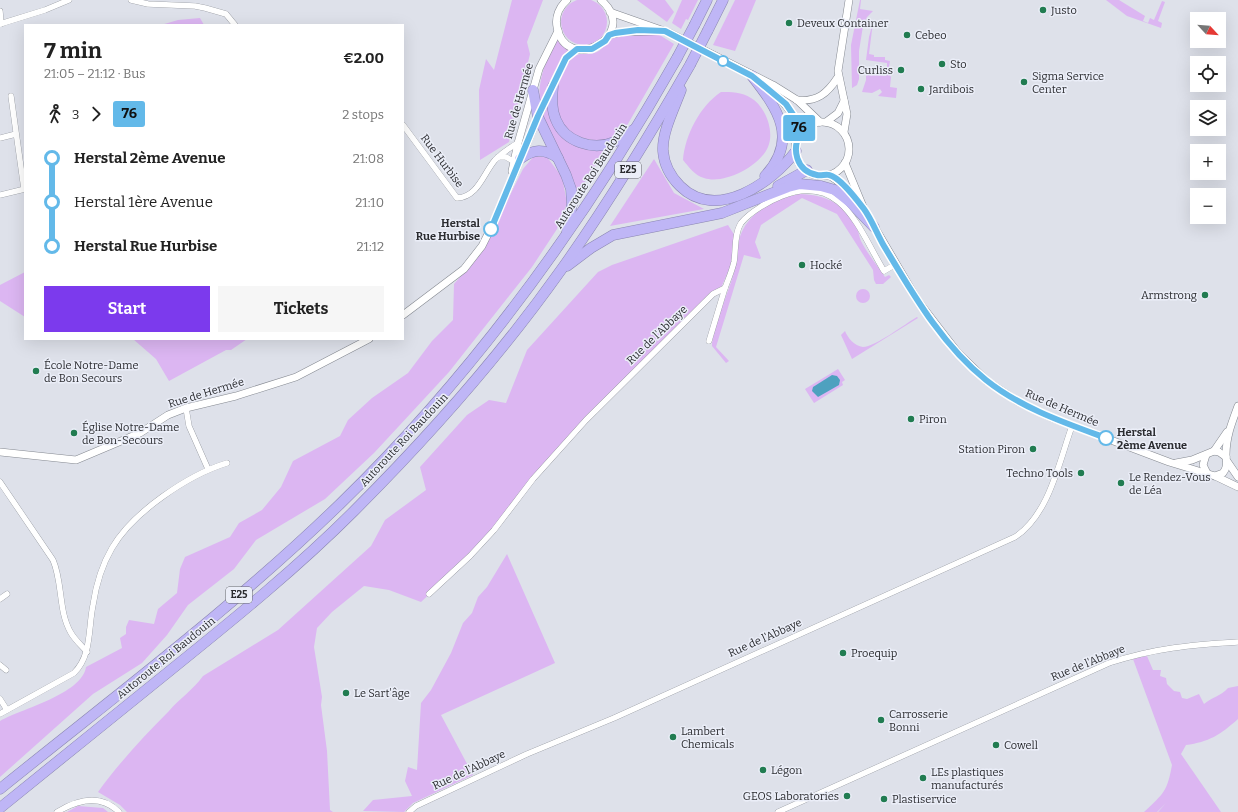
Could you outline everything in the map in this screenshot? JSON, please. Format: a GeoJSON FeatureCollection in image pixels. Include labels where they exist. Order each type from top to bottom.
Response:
{"type":"FeatureCollection","features":[{"type":"Feature","properties":{"kind":"highway","name":"Autoroute Roi Baudouin"},"geometry":{"type":"LineString","coordinates":[[0,788],[220,611],[285,556],[342,503],[404,439],[508,317],[565,238],[637,126],[677,58],[707,0]]}},
{"type":"Feature","properties":{"kind":"highway","name":"Autoroute Roi Baudouin"},"geometry":{"type":"LineString","coordinates":[[0,808],[232,621],[295,566],[353,512],[416,447],[464,393],[561,271],[611,197],[690,65],[723,0]]}},
{"type":"Feature","properties":{"kind":"highway"},"geometry":{"type":"LineString","coordinates":[[690,65],[664,140],[663,150],[668,169],[682,188],[692,195],[704,200],[720,200],[750,190],[776,174],[796,151]]}},
{"type":"Feature","properties":{"kind":"highway"},"geometry":{"type":"LineString","coordinates":[[750,190],[776,162],[780,153],[783,136],[780,116],[775,106],[752,76]]}},
{"type":"Feature","properties":{"kind":"highway"},"geometry":{"type":"LineString","coordinates":[[553,86],[552,105],[556,120],[564,133],[580,143],[595,145],[614,142],[637,126]]}},
{"type":"Feature","properties":{"kind":"highway"},"geometry":{"type":"LineString","coordinates":[[533,90],[538,116],[568,181],[572,197],[571,211],[565,238]]}},
{"type":"Feature","properties":{"kind":"highway"},"geometry":{"type":"LineString","coordinates":[[517,160],[527,153],[538,150],[547,152],[558,158]]}},
{"type":"Feature","properties":{"kind":"highway"},"geometry":{"type":"LineString","coordinates":[[749,203],[760,194],[807,170]]}},
{"type":"Feature","properties":{"kind":"highway"},"geometry":{"type":"LineString","coordinates":[[561,271],[591,248],[613,235],[722,213],[788,187],[800,184],[821,186],[835,190],[850,202],[874,227]]}},
{"type":"Feature","properties":{"kind":"street"},"geometry":{"type":"LineString","coordinates":[[0,11],[0,24],[45,10],[69,0]]}},
{"type":"Feature","properties":{"kind":"street"},"geometry":{"type":"LineString","coordinates":[[131,0],[148,4],[205,8],[226,14],[234,24]]}},
{"type":"Feature","properties":{"kind":"street","name":"Rue de Hermée"},"geometry":{"type":"LineString","coordinates":[[517,160],[518,143],[543,58],[558,31],[557,15],[562,5],[567,0]]}},
{"type":"Feature","properties":{"kind":"street"},"geometry":{"type":"LineString","coordinates":[[558,31],[565,42],[577,49],[584,50],[599,46],[609,35],[612,28],[610,12],[601,0]]}},
{"type":"Feature","properties":{"kind":"street"},"geometry":{"type":"LineString","coordinates":[[830,175],[839,170],[845,163],[849,154],[849,147],[844,132],[847,114],[838,77],[838,57],[849,0]]}},
{"type":"Feature","properties":{"kind":"street"},"geometry":{"type":"LineString","coordinates":[[610,12],[665,31],[752,76],[773,85],[796,100],[823,122]]}},
{"type":"Feature","properties":{"kind":"street"},"geometry":{"type":"LineString","coordinates":[[609,35],[638,30],[665,31]]}},
{"type":"Feature","properties":{"kind":"street","name":"Rue de Hermée"},"geometry":{"type":"LineString","coordinates":[[404,314],[464,269],[476,256],[494,222],[517,160],[566,58],[577,49]]}},
{"type":"Feature","properties":{"kind":"street"},"geometry":{"type":"LineString","coordinates":[[752,76],[786,104],[796,119],[801,132]]}},
{"type":"Feature","properties":{"kind":"street"},"geometry":{"type":"LineString","coordinates":[[796,100],[809,101],[822,96],[830,90],[838,77]]}},
{"type":"Feature","properties":{"kind":"street"},"geometry":{"type":"LineString","coordinates":[[11,96],[24,183]]}},
{"type":"Feature","properties":{"kind":"street"},"geometry":{"type":"LineString","coordinates":[[823,122],[838,113],[844,100]]}},
{"type":"Feature","properties":{"kind":"street"},"geometry":{"type":"LineString","coordinates":[[807,170],[799,162],[796,151],[798,138],[801,132],[813,123],[823,122],[833,124],[844,132]]}},
{"type":"Feature","properties":{"kind":"street","name":"Rue Hurbise"},"geometry":{"type":"LineString","coordinates":[[404,126],[457,198],[470,195],[477,188],[498,157],[518,143]]}},
{"type":"Feature","properties":{"kind":"street"},"geometry":{"type":"LineString","coordinates":[[0,138],[16,134]]}},
{"type":"Feature","properties":{"kind":"street"},"geometry":{"type":"LineString","coordinates":[[498,157],[506,157],[517,160]]}},
{"type":"Feature","properties":{"kind":"street","name":"Rue de Hermée"},"geometry":{"type":"LineString","coordinates":[[845,163],[864,209],[918,301],[943,336],[974,370],[1001,391],[1017,401],[1072,426],[1207,473],[1238,487]]}},
{"type":"Feature","properties":{"kind":"street","name":"Rue de Hermée"},"geometry":{"type":"LineString","coordinates":[[807,170],[818,175],[830,175],[846,187],[864,209]]}},
{"type":"Feature","properties":{"kind":"street"},"geometry":{"type":"LineString","coordinates":[[0,195],[24,189]]}},
{"type":"Feature","properties":{"kind":"street"},"geometry":{"type":"LineString","coordinates":[[709,341],[734,264],[736,239],[741,224],[774,199],[791,192],[802,190],[823,193],[834,197],[842,203],[861,229],[866,242],[884,270],[896,264]]}},
{"type":"Feature","properties":{"kind":"street","name":"Rue de l'Abbaye"},"geometry":{"type":"LineString","coordinates":[[429,594],[470,556],[494,530],[533,479],[591,414],[713,294],[725,288]]}},
{"type":"Feature","properties":{"kind":"street","name":"Rue de Hermée"},"geometry":{"type":"LineString","coordinates":[[0,452],[76,460],[140,433],[168,416],[186,408],[242,394],[296,377],[367,340]]}},
{"type":"Feature","properties":{"kind":"street"},"geometry":{"type":"LineString","coordinates":[[1215,476],[1226,470],[1226,444],[1238,406]]}},
{"type":"Feature","properties":{"kind":"street"},"geometry":{"type":"LineString","coordinates":[[186,408],[189,426],[208,469]]}},
{"type":"Feature","properties":{"kind":"street","name":"Rue de l'Abbaye"},"geometry":{"type":"LineString","coordinates":[[409,812],[416,806],[527,754],[614,718],[1015,537],[1031,524],[1044,504],[1072,426]]}},
{"type":"Feature","properties":{"kind":"street"},"geometry":{"type":"LineString","coordinates":[[1175,463],[1206,455],[1214,451],[1230,428]]}},
{"type":"Feature","properties":{"kind":"street"},"geometry":{"type":"LineString","coordinates":[[1214,451],[1219,452],[1227,459],[1238,477]]}},
{"type":"Feature","properties":{"kind":"street"},"geometry":{"type":"LineString","coordinates":[[1206,455],[1203,465],[1207,473]]}},
{"type":"Feature","properties":{"kind":"street"},"geometry":{"type":"LineString","coordinates":[[0,714],[74,673],[81,666],[87,652],[94,597],[100,572],[112,547],[125,529],[161,498],[208,469],[227,463]]}},
{"type":"Feature","properties":{"kind":"street"},"geometry":{"type":"LineString","coordinates":[[0,482],[53,560],[58,572],[65,617],[69,628],[87,652]]}},
{"type":"Feature","properties":{"kind":"street"},"geometry":{"type":"LineString","coordinates":[[0,599],[6,594]]}},
{"type":"Feature","properties":{"kind":"street","name":"Rue de l'Abbaye"},"geometry":{"type":"LineString","coordinates":[[778,812],[1110,663],[1133,655],[1173,646],[1238,642]]}},
{"type":"Feature","properties":{"kind":"street"},"geometry":{"type":"LineString","coordinates":[[0,665],[6,670]]}},
{"type":"Feature","properties":{"kind":"street"},"geometry":{"type":"LineString","coordinates":[[0,699],[7,710]]}},
{"type":"Feature","properties":{"kind":"street"},"geometry":{"type":"LineString","coordinates":[[56,812],[69,804],[88,800],[99,801],[119,812]]}},
{"type":"Feature","properties":{"kind":"shaded area"},"geometry":{"type":"Polygon","coordinates":[[[584,-1],[597,3],[603,9],[607,22],[603,35],[597,41],[584,45],[571,41],[565,35],[561,22],[565,9],[571,3],[584,-1]]]}},
{"type":"Feature","properties":{"kind":"shaded area"},"geometry":{"type":"Polygon","coordinates":[[[512,0],[543,0],[527,42],[530,54],[509,142],[480,160],[479,90],[486,59],[494,70],[512,0]]]}},
{"type":"Feature","properties":{"kind":"shaded area"},"geometry":{"type":"Polygon","coordinates":[[[637,0],[665,0],[674,12],[667,22],[637,0]]]}},
{"type":"Feature","properties":{"kind":"shaded area"},"geometry":{"type":"Polygon","coordinates":[[[682,0],[698,0],[688,20],[686,19],[681,29],[672,23],[682,0]]]}},
{"type":"Feature","properties":{"kind":"shaded area"},"geometry":{"type":"Polygon","coordinates":[[[735,0],[756,0],[735,51],[713,45],[735,0]]]}},
{"type":"Feature","properties":{"kind":"shaded area"},"geometry":{"type":"Polygon","coordinates":[[[860,0],[860,9],[873,11],[867,17],[863,26],[859,51],[859,79],[857,85],[852,88],[851,45],[860,0]]]}},
{"type":"Feature","properties":{"kind":"shaded area"},"geometry":{"type":"Polygon","coordinates":[[[1106,0],[1119,0],[1145,16],[1143,21],[1148,23],[1150,18],[1154,20],[1162,1],[1165,2],[1158,21],[1162,23],[1161,28],[1127,16],[1106,0]]]}},
{"type":"Feature","properties":{"kind":"shaded area"},"geometry":{"type":"Polygon","coordinates":[[[200,18],[203,24],[164,24],[178,20],[200,18]]]}},
{"type":"Feature","properties":{"kind":"shaded area"},"geometry":{"type":"Polygon","coordinates":[[[873,22],[869,54],[874,55],[874,57],[885,57],[885,60],[890,61],[889,67],[887,67],[887,63],[866,60],[869,37],[873,22]]]}},
{"type":"Feature","properties":{"kind":"shaded area"},"geometry":{"type":"Polygon","coordinates":[[[628,34],[658,34],[674,44],[625,129],[615,137],[603,141],[587,139],[568,130],[558,116],[556,97],[563,72],[569,60],[580,54],[591,54],[597,52],[610,39],[617,36],[628,34]]]}},
{"type":"Feature","properties":{"kind":"shaded area"},"geometry":{"type":"Polygon","coordinates":[[[557,39],[569,50],[556,69],[540,104],[539,96],[543,70],[557,39]]]}},
{"type":"Feature","properties":{"kind":"shaded area"},"geometry":{"type":"Polygon","coordinates":[[[866,69],[868,69],[868,73],[886,76],[888,72],[891,77],[890,87],[897,88],[896,98],[878,96],[882,92],[880,89],[872,93],[862,92],[866,80],[866,69]]]}},
{"type":"Feature","properties":{"kind":"shaded area"},"geometry":{"type":"Polygon","coordinates":[[[721,92],[740,93],[748,96],[761,107],[769,127],[770,141],[764,154],[750,167],[721,179],[704,178],[697,175],[683,160],[684,150],[690,131],[700,113],[713,98],[721,92]]]}},
{"type":"Feature","properties":{"kind":"shaded area"},"geometry":{"type":"Polygon","coordinates":[[[547,103],[555,125],[566,140],[582,147],[606,149],[577,194],[541,117],[547,103]]]}},
{"type":"Feature","properties":{"kind":"shaded area"},"geometry":{"type":"Polygon","coordinates":[[[534,156],[547,157],[562,177],[567,203],[557,229],[532,267],[449,372],[374,453],[325,499],[256,540],[234,569],[188,605],[167,635],[142,663],[93,694],[0,777],[0,721],[63,693],[82,677],[86,667],[122,648],[120,638],[126,634],[126,627],[129,620],[154,624],[158,609],[177,593],[180,569],[185,557],[230,537],[239,523],[262,510],[281,487],[293,461],[340,436],[348,420],[372,398],[408,373],[432,341],[453,320],[454,284],[481,253],[523,169],[534,156]]]}},
{"type":"Feature","properties":{"kind":"shaded area"},"geometry":{"type":"Polygon","coordinates":[[[654,159],[674,193],[704,209],[610,226],[654,159]]]}},
{"type":"Feature","properties":{"kind":"shaded area"},"geometry":{"type":"Polygon","coordinates":[[[799,194],[818,196],[834,202],[840,207],[852,220],[858,230],[863,246],[885,277],[889,275],[891,277],[883,284],[876,284],[873,270],[837,214],[802,198],[761,225],[755,242],[761,258],[760,259],[744,255],[716,347],[729,361],[726,363],[712,346],[712,343],[734,272],[738,244],[743,230],[754,215],[762,209],[780,200],[799,194]]]}},
{"type":"Feature","properties":{"kind":"shaded area"},"geometry":{"type":"Polygon","coordinates":[[[728,225],[735,236],[732,263],[720,290],[586,420],[470,556],[421,602],[389,590],[364,586],[332,612],[317,628],[314,647],[322,697],[321,705],[327,751],[330,810],[333,812],[127,812],[120,805],[98,792],[114,771],[150,730],[195,686],[203,676],[278,630],[371,546],[385,520],[426,490],[420,467],[467,415],[489,400],[506,403],[527,350],[598,272],[612,265],[728,225]]]}},
{"type":"Feature","properties":{"kind":"shaded area"},"geometry":{"type":"Polygon","coordinates":[[[24,273],[24,316],[0,301],[0,285],[24,273]]]}},
{"type":"Feature","properties":{"kind":"shaded area"},"geometry":{"type":"Polygon","coordinates":[[[863,289],[868,291],[870,296],[868,301],[863,303],[858,301],[856,296],[858,291],[863,289]]]}},
{"type":"Feature","properties":{"kind":"shaded area"},"geometry":{"type":"Polygon","coordinates":[[[917,317],[918,318],[852,359],[841,335],[845,331],[854,343],[863,347],[868,346],[917,317]]]}},
{"type":"Feature","properties":{"kind":"shaded area"},"geometry":{"type":"Polygon","coordinates":[[[134,340],[246,340],[231,350],[226,350],[169,381],[156,359],[134,340]]]}},
{"type":"Feature","properties":{"kind":"shaded area"},"geometry":{"type":"Polygon","coordinates":[[[838,369],[845,380],[842,382],[843,385],[814,403],[805,389],[838,369]]]}},
{"type":"Feature","properties":{"kind":"shaded area"},"geometry":{"type":"Polygon","coordinates":[[[507,554],[555,663],[441,715],[473,775],[413,803],[404,812],[363,811],[373,800],[412,796],[405,781],[408,767],[417,770],[421,703],[431,690],[451,653],[463,623],[472,613],[478,597],[487,587],[507,554]]]}},
{"type":"Feature","properties":{"kind":"shaded area"},"geometry":{"type":"Polygon","coordinates":[[[1147,656],[1153,670],[1161,670],[1160,676],[1166,678],[1167,684],[1174,691],[1180,692],[1182,698],[1187,699],[1199,694],[1204,704],[1228,688],[1238,686],[1238,719],[1226,729],[1208,740],[1186,745],[1181,754],[1221,812],[1158,812],[1166,803],[1157,812],[1144,812],[1164,792],[1172,765],[1133,659],[1147,656]]]}},
{"type":"Feature","properties":{"kind":"shaded area"},"geometry":{"type":"Polygon","coordinates":[[[78,806],[103,808],[108,812],[67,812],[78,806]]]}},
{"type":"Feature","properties":{"kind":"water"},"geometry":{"type":"Polygon","coordinates":[[[832,375],[837,376],[840,380],[839,385],[818,397],[812,391],[813,387],[832,375]]]}},
{"type":"Feature","properties":{"kind":"bus line","name":"76"},"geometry":{"type":"LineString","coordinates":[[491,229],[510,180],[538,116],[566,58],[577,49],[592,49],[599,46],[609,35],[615,33],[638,30],[665,31],[752,76],[780,98],[791,110],[801,132],[796,144],[796,151],[802,167],[812,174],[824,176],[830,175],[846,187],[864,209],[883,244],[918,301],[943,336],[974,370],[987,381],[1017,401],[1050,417],[1106,438]]}},
{"type":"Feature","properties":{"kind":"place","name":"Justo"},"geometry":{"type":"Point","coordinates":[1043,10]}},
{"type":"Feature","properties":{"kind":"place","name":"Deveux Container"},"geometry":{"type":"Point","coordinates":[789,23]}},
{"type":"Feature","properties":{"kind":"place","name":"Cebeo"},"geometry":{"type":"Point","coordinates":[907,35]}},
{"type":"Feature","properties":{"kind":"place","name":"Sto"},"geometry":{"type":"Point","coordinates":[942,64]}},
{"type":"Feature","properties":{"kind":"place","name":"Curliss"},"geometry":{"type":"Point","coordinates":[901,70]}},
{"type":"Feature","properties":{"kind":"place","name":"Sigma Service Center"},"geometry":{"type":"Point","coordinates":[1024,82]}},
{"type":"Feature","properties":{"kind":"place","name":"Jardibois"},"geometry":{"type":"Point","coordinates":[921,89]}},
{"type":"Feature","properties":{"kind":"place","name":"Herstal Rue Hurbise"},"geometry":{"type":"Point","coordinates":[491,229]}},
{"type":"Feature","properties":{"kind":"place","name":"Hocké"},"geometry":{"type":"Point","coordinates":[802,265]}},
{"type":"Feature","properties":{"kind":"place","name":"Armstrong"},"geometry":{"type":"Point","coordinates":[1205,295]}},
{"type":"Feature","properties":{"kind":"place","name":"École Notre-Dame de Bon Secours"},"geometry":{"type":"Point","coordinates":[36,371]}},
{"type":"Feature","properties":{"kind":"place","name":"Piron"},"geometry":{"type":"Point","coordinates":[911,419]}},
{"type":"Feature","properties":{"kind":"place","name":"Église Notre-Dame de Bon-Secours"},"geometry":{"type":"Point","coordinates":[74,433]}},
{"type":"Feature","properties":{"kind":"place","name":"Herstal 2ème Avenue"},"geometry":{"type":"Point","coordinates":[1106,438]}},
{"type":"Feature","properties":{"kind":"place","name":"Station Piron"},"geometry":{"type":"Point","coordinates":[1033,449]}},
{"type":"Feature","properties":{"kind":"place","name":"Techno Tools"},"geometry":{"type":"Point","coordinates":[1081,473]}},
{"type":"Feature","properties":{"kind":"place","name":"Le Rendez-Vous de Léa"},"geometry":{"type":"Point","coordinates":[1121,483]}},
{"type":"Feature","properties":{"kind":"place","name":"Proequip"},"geometry":{"type":"Point","coordinates":[843,653]}},
{"type":"Feature","properties":{"kind":"place","name":"Le Sart'âge"},"geometry":{"type":"Point","coordinates":[346,693]}},
{"type":"Feature","properties":{"kind":"place","name":"Carrosserie Bonni"},"geometry":{"type":"Point","coordinates":[881,720]}},
{"type":"Feature","properties":{"kind":"place","name":"Lambert Chemicals"},"geometry":{"type":"Point","coordinates":[673,737]}},
{"type":"Feature","properties":{"kind":"place","name":"Cowell"},"geometry":{"type":"Point","coordinates":[996,745]}},
{"type":"Feature","properties":{"kind":"place","name":"Légon"},"geometry":{"type":"Point","coordinates":[763,770]}},
{"type":"Feature","properties":{"kind":"place","name":"LEs plastiques manufacturés"},"geometry":{"type":"Point","coordinates":[923,778]}},
{"type":"Feature","properties":{"kind":"place","name":"GEOS Laboratories"},"geometry":{"type":"Point","coordinates":[847,796]}},
{"type":"Feature","properties":{"kind":"place","name":"Plastiservice"},"geometry":{"type":"Point","coordinates":[884,799]}}]}
